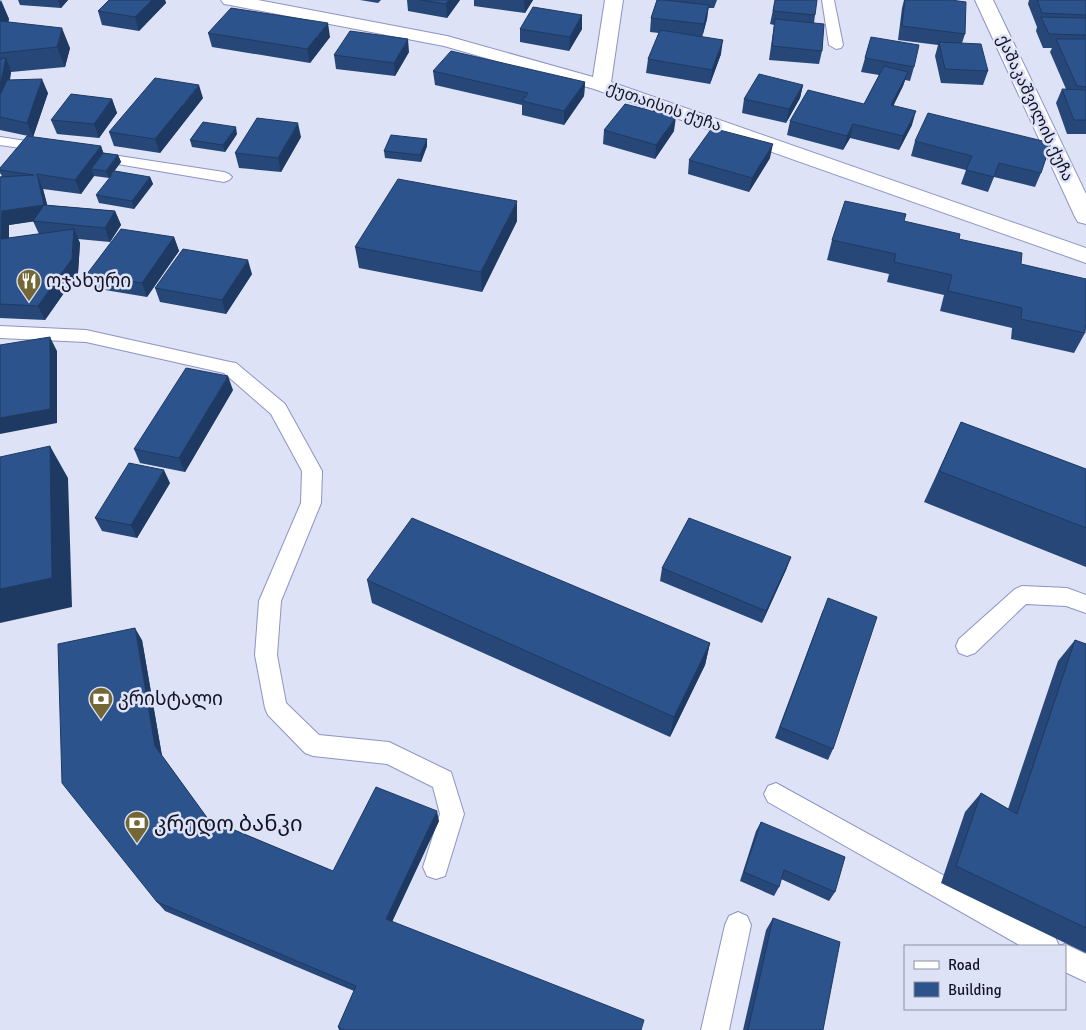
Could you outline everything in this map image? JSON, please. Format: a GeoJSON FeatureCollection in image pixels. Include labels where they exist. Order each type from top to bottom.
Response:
{"type":"FeatureCollection","features":[{"type":"Feature","properties":{"kind":"street","name":"ქუთაისის ქუჩა"},"geometry":{"type":"LineString","coordinates":[[230,0],[312,7],[447,41],[601,85],[1086,256]]}},
{"type":"Feature","properties":{"kind":"street"},"geometry":{"type":"LineString","coordinates":[[601,85],[614,0]]}},
{"type":"Feature","properties":{"kind":"street","name":"ქაშაკაშვილის ქუჩა"},"geometry":{"type":"LineString","coordinates":[[984,0],[1086,217]]}},
{"type":"Feature","properties":{"kind":"lane"},"geometry":{"type":"LineString","coordinates":[[828,0],[836,45]]}},
{"type":"Feature","properties":{"kind":"lane"},"geometry":{"type":"LineString","coordinates":[[0,141],[58,150]]}},
{"type":"Feature","properties":{"kind":"lane"},"geometry":{"type":"LineString","coordinates":[[78,153],[224,177]]}},
{"type":"Feature","properties":{"kind":"lane"},"geometry":{"type":"LineString","coordinates":[[0,332],[86,336],[230,368],[278,409],[312,471],[312,503],[270,601],[266,655],[276,708],[313,744],[389,753],[443,780],[452,814],[436,867]]}},
{"type":"Feature","properties":{"kind":"lane"},"geometry":{"type":"LineString","coordinates":[[967,646],[1022,596],[1067,597],[1086,604]]}},
{"type":"Feature","properties":{"kind":"lane"},"geometry":{"type":"LineString","coordinates":[[776,794],[1044,945]]}},
{"type":"Feature","properties":{"kind":"lane"},"geometry":{"type":"LineString","coordinates":[[715,1030],[738,925]]}},
{"type":"Feature","properties":{"kind":"lane"},"geometry":{"type":"LineString","coordinates":[[1066,958],[1086,969]]}},
{"type":"Feature","properties":{"kind":"building"},"geometry":{"type":"Polygon","coordinates":[[[109,0],[152,0],[135,17],[98,11],[109,0]]]}},
{"type":"Feature","properties":{"kind":"building"},"geometry":{"type":"Polygon","coordinates":[[[420,0],[449,0],[446,4],[420,0]]]}},
{"type":"Feature","properties":{"kind":"building"},"geometry":{"type":"Polygon","coordinates":[[[657,0],[709,5],[704,24],[651,18],[657,0]]]}},
{"type":"Feature","properties":{"kind":"building"},"geometry":{"type":"Polygon","coordinates":[[[775,0],[817,0],[815,15],[773,11],[775,0]]]}},
{"type":"Feature","properties":{"kind":"building"},"geometry":{"type":"Polygon","coordinates":[[[905,0],[951,0],[966,2],[965,34],[902,26],[905,0]]]}},
{"type":"Feature","properties":{"kind":"building"},"geometry":{"type":"Polygon","coordinates":[[[1037,0],[1086,0],[1086,15],[1042,13],[1037,0]]]}},
{"type":"Feature","properties":{"kind":"building"},"geometry":{"type":"Polygon","coordinates":[[[533,7],[582,15],[570,37],[520,29],[533,7]]]}},
{"type":"Feature","properties":{"kind":"building"},"geometry":{"type":"Polygon","coordinates":[[[231,8],[328,23],[307,49],[208,33],[231,8]]]}},
{"type":"Feature","properties":{"kind":"building"},"geometry":{"type":"Polygon","coordinates":[[[1041,17],[1086,18],[1086,35],[1049,34],[1041,17]]]}},
{"type":"Feature","properties":{"kind":"building"},"geometry":{"type":"Polygon","coordinates":[[[775,19],[824,24],[822,51],[772,46],[775,19]]]}},
{"type":"Feature","properties":{"kind":"building"},"geometry":{"type":"Polygon","coordinates":[[[0,21],[62,28],[57,47],[0,53],[0,21]]]}},
{"type":"Feature","properties":{"kind":"building"},"geometry":{"type":"Polygon","coordinates":[[[660,30],[723,40],[712,70],[648,59],[660,30]]]}},
{"type":"Feature","properties":{"kind":"building"},"geometry":{"type":"Polygon","coordinates":[[[350,31],[408,39],[394,63],[334,55],[350,31]]]}},
{"type":"Feature","properties":{"kind":"building"},"geometry":{"type":"Polygon","coordinates":[[[871,37],[919,45],[914,67],[865,58],[871,37]]]}},
{"type":"Feature","properties":{"kind":"building"},"geometry":{"type":"Polygon","coordinates":[[[1056,39],[1086,39],[1086,87],[1077,86],[1056,39]]]}},
{"type":"Feature","properties":{"kind":"building"},"geometry":{"type":"Polygon","coordinates":[[[939,42],[981,44],[988,71],[945,69],[939,42]]]}},
{"type":"Feature","properties":{"kind":"building"},"geometry":{"type":"Polygon","coordinates":[[[451,51],[585,82],[564,111],[522,101],[528,93],[433,71],[451,51]]]}},
{"type":"Feature","properties":{"kind":"building"},"geometry":{"type":"Polygon","coordinates":[[[6,58],[0,86],[0,59],[6,58]]]}},
{"type":"Feature","properties":{"kind":"building"},"geometry":{"type":"Polygon","coordinates":[[[884,66],[908,72],[891,105],[916,111],[903,136],[853,124],[847,136],[790,121],[808,90],[864,104],[884,66]]]}},
{"type":"Feature","properties":{"kind":"building"},"geometry":{"type":"Polygon","coordinates":[[[759,74],[803,85],[789,109],[744,99],[759,74]]]}},
{"type":"Feature","properties":{"kind":"building"},"geometry":{"type":"Polygon","coordinates":[[[155,78],[199,85],[155,139],[109,132],[155,78]]]}},
{"type":"Feature","properties":{"kind":"building"},"geometry":{"type":"Polygon","coordinates":[[[42,79],[27,123],[0,117],[0,95],[7,80],[42,79]]]}},
{"type":"Feature","properties":{"kind":"building"},"geometry":{"type":"Polygon","coordinates":[[[1062,89],[1086,90],[1086,120],[1074,120],[1062,89]]]}},
{"type":"Feature","properties":{"kind":"building"},"geometry":{"type":"Polygon","coordinates":[[[71,94],[112,99],[94,124],[51,120],[71,94]]]}},
{"type":"Feature","properties":{"kind":"building"},"geometry":{"type":"Polygon","coordinates":[[[625,104],[676,117],[656,145],[604,130],[625,104]]]}},
{"type":"Feature","properties":{"kind":"building"},"geometry":{"type":"Polygon","coordinates":[[[928,113],[1051,143],[1041,173],[999,163],[994,177],[966,170],[972,156],[915,141],[928,113]]]}},
{"type":"Feature","properties":{"kind":"building"},"geometry":{"type":"Polygon","coordinates":[[[257,118],[298,123],[278,158],[235,153],[257,118]]]}},
{"type":"Feature","properties":{"kind":"building"},"geometry":{"type":"Polygon","coordinates":[[[203,122],[236,127],[223,145],[190,140],[203,122]]]}},
{"type":"Feature","properties":{"kind":"building"},"geometry":{"type":"Polygon","coordinates":[[[712,128],[773,144],[752,178],[689,160],[712,128]]]}},
{"type":"Feature","properties":{"kind":"building"},"geometry":{"type":"Polygon","coordinates":[[[391,135],[427,139],[420,155],[384,151],[391,135]]]}},
{"type":"Feature","properties":{"kind":"building"},"geometry":{"type":"Polygon","coordinates":[[[27,136],[101,146],[75,180],[37,174],[44,205],[2,211],[1,239],[74,229],[72,259],[38,306],[0,304],[0,177],[34,175],[0,170],[0,168],[27,136]]]}},
{"type":"Feature","properties":{"kind":"building"},"geometry":{"type":"Polygon","coordinates":[[[103,153],[118,155],[106,171],[91,169],[103,153]]]}},
{"type":"Feature","properties":{"kind":"building"},"geometry":{"type":"Polygon","coordinates":[[[115,171],[150,177],[132,201],[96,195],[115,171]]]}},
{"type":"Feature","properties":{"kind":"building"},"geometry":{"type":"Polygon","coordinates":[[[398,179],[517,201],[481,272],[355,247],[398,179]]]}},
{"type":"Feature","properties":{"kind":"building"},"geometry":{"type":"Polygon","coordinates":[[[845,201],[906,214],[904,221],[960,234],[959,239],[1022,253],[1021,264],[1086,279],[1085,333],[1021,319],[1022,308],[948,291],[952,275],[894,262],[896,254],[832,240],[845,201]]]}},
{"type":"Feature","properties":{"kind":"building"},"geometry":{"type":"Polygon","coordinates":[[[44,205],[115,211],[105,228],[33,221],[44,205]]]}},
{"type":"Feature","properties":{"kind":"building"},"geometry":{"type":"Polygon","coordinates":[[[121,229],[174,237],[142,283],[87,274],[121,229]]]}},
{"type":"Feature","properties":{"kind":"building"},"geometry":{"type":"Polygon","coordinates":[[[183,249],[248,260],[222,300],[155,288],[183,249]]]}},
{"type":"Feature","properties":{"kind":"building"},"geometry":{"type":"Polygon","coordinates":[[[50,337],[50,409],[0,418],[0,345],[50,337]]]}},
{"type":"Feature","properties":{"kind":"building"},"geometry":{"type":"Polygon","coordinates":[[[186,368],[228,376],[179,458],[134,449],[186,368]]]}},
{"type":"Feature","properties":{"kind":"building"},"geometry":{"type":"Polygon","coordinates":[[[961,422],[1086,469],[1086,528],[939,471],[961,422]]]}},
{"type":"Feature","properties":{"kind":"building"},"geometry":{"type":"Polygon","coordinates":[[[50,446],[52,578],[0,589],[0,457],[50,446]]]}},
{"type":"Feature","properties":{"kind":"building"},"geometry":{"type":"Polygon","coordinates":[[[129,463],[164,470],[131,525],[95,518],[129,463]]]}},
{"type":"Feature","properties":{"kind":"building"},"geometry":{"type":"Polygon","coordinates":[[[412,518],[710,643],[674,717],[367,580],[412,518]]]}},
{"type":"Feature","properties":{"kind":"building"},"geometry":{"type":"Polygon","coordinates":[[[689,518],[791,557],[766,611],[662,568],[689,518]]]}},
{"type":"Feature","properties":{"kind":"building"},"geometry":{"type":"Polygon","coordinates":[[[828,598],[877,617],[833,749],[780,727],[828,598]]]}},
{"type":"Feature","properties":{"kind":"building"},"geometry":{"type":"Polygon","coordinates":[[[135,628],[155,746],[208,819],[333,871],[376,787],[437,811],[386,919],[644,1020],[641,1030],[344,1030],[338,1027],[356,986],[157,902],[62,783],[58,644],[135,628]]]}},
{"type":"Feature","properties":{"kind":"building"},"geometry":{"type":"Polygon","coordinates":[[[1075,640],[1086,644],[1086,928],[956,866],[981,793],[1017,814],[1075,640]]]}},
{"type":"Feature","properties":{"kind":"building"},"geometry":{"type":"Polygon","coordinates":[[[761,822],[845,857],[835,892],[784,870],[779,887],[744,872],[761,822]]]}},
{"type":"Feature","properties":{"kind":"building"},"geometry":{"type":"Polygon","coordinates":[[[773,918],[840,942],[823,1030],[748,1030],[773,918]]]}},
{"type":"Feature","properties":{"kind":"place","name":"ოჯახური"},"geometry":{"type":"Point","coordinates":[29,302]}},
{"type":"Feature","properties":{"kind":"place","name":"კრისტალი"},"geometry":{"type":"Point","coordinates":[101,720]}},
{"type":"Feature","properties":{"kind":"place","name":"კრედო ბანკი"},"geometry":{"type":"Point","coordinates":[137,844]}}]}
